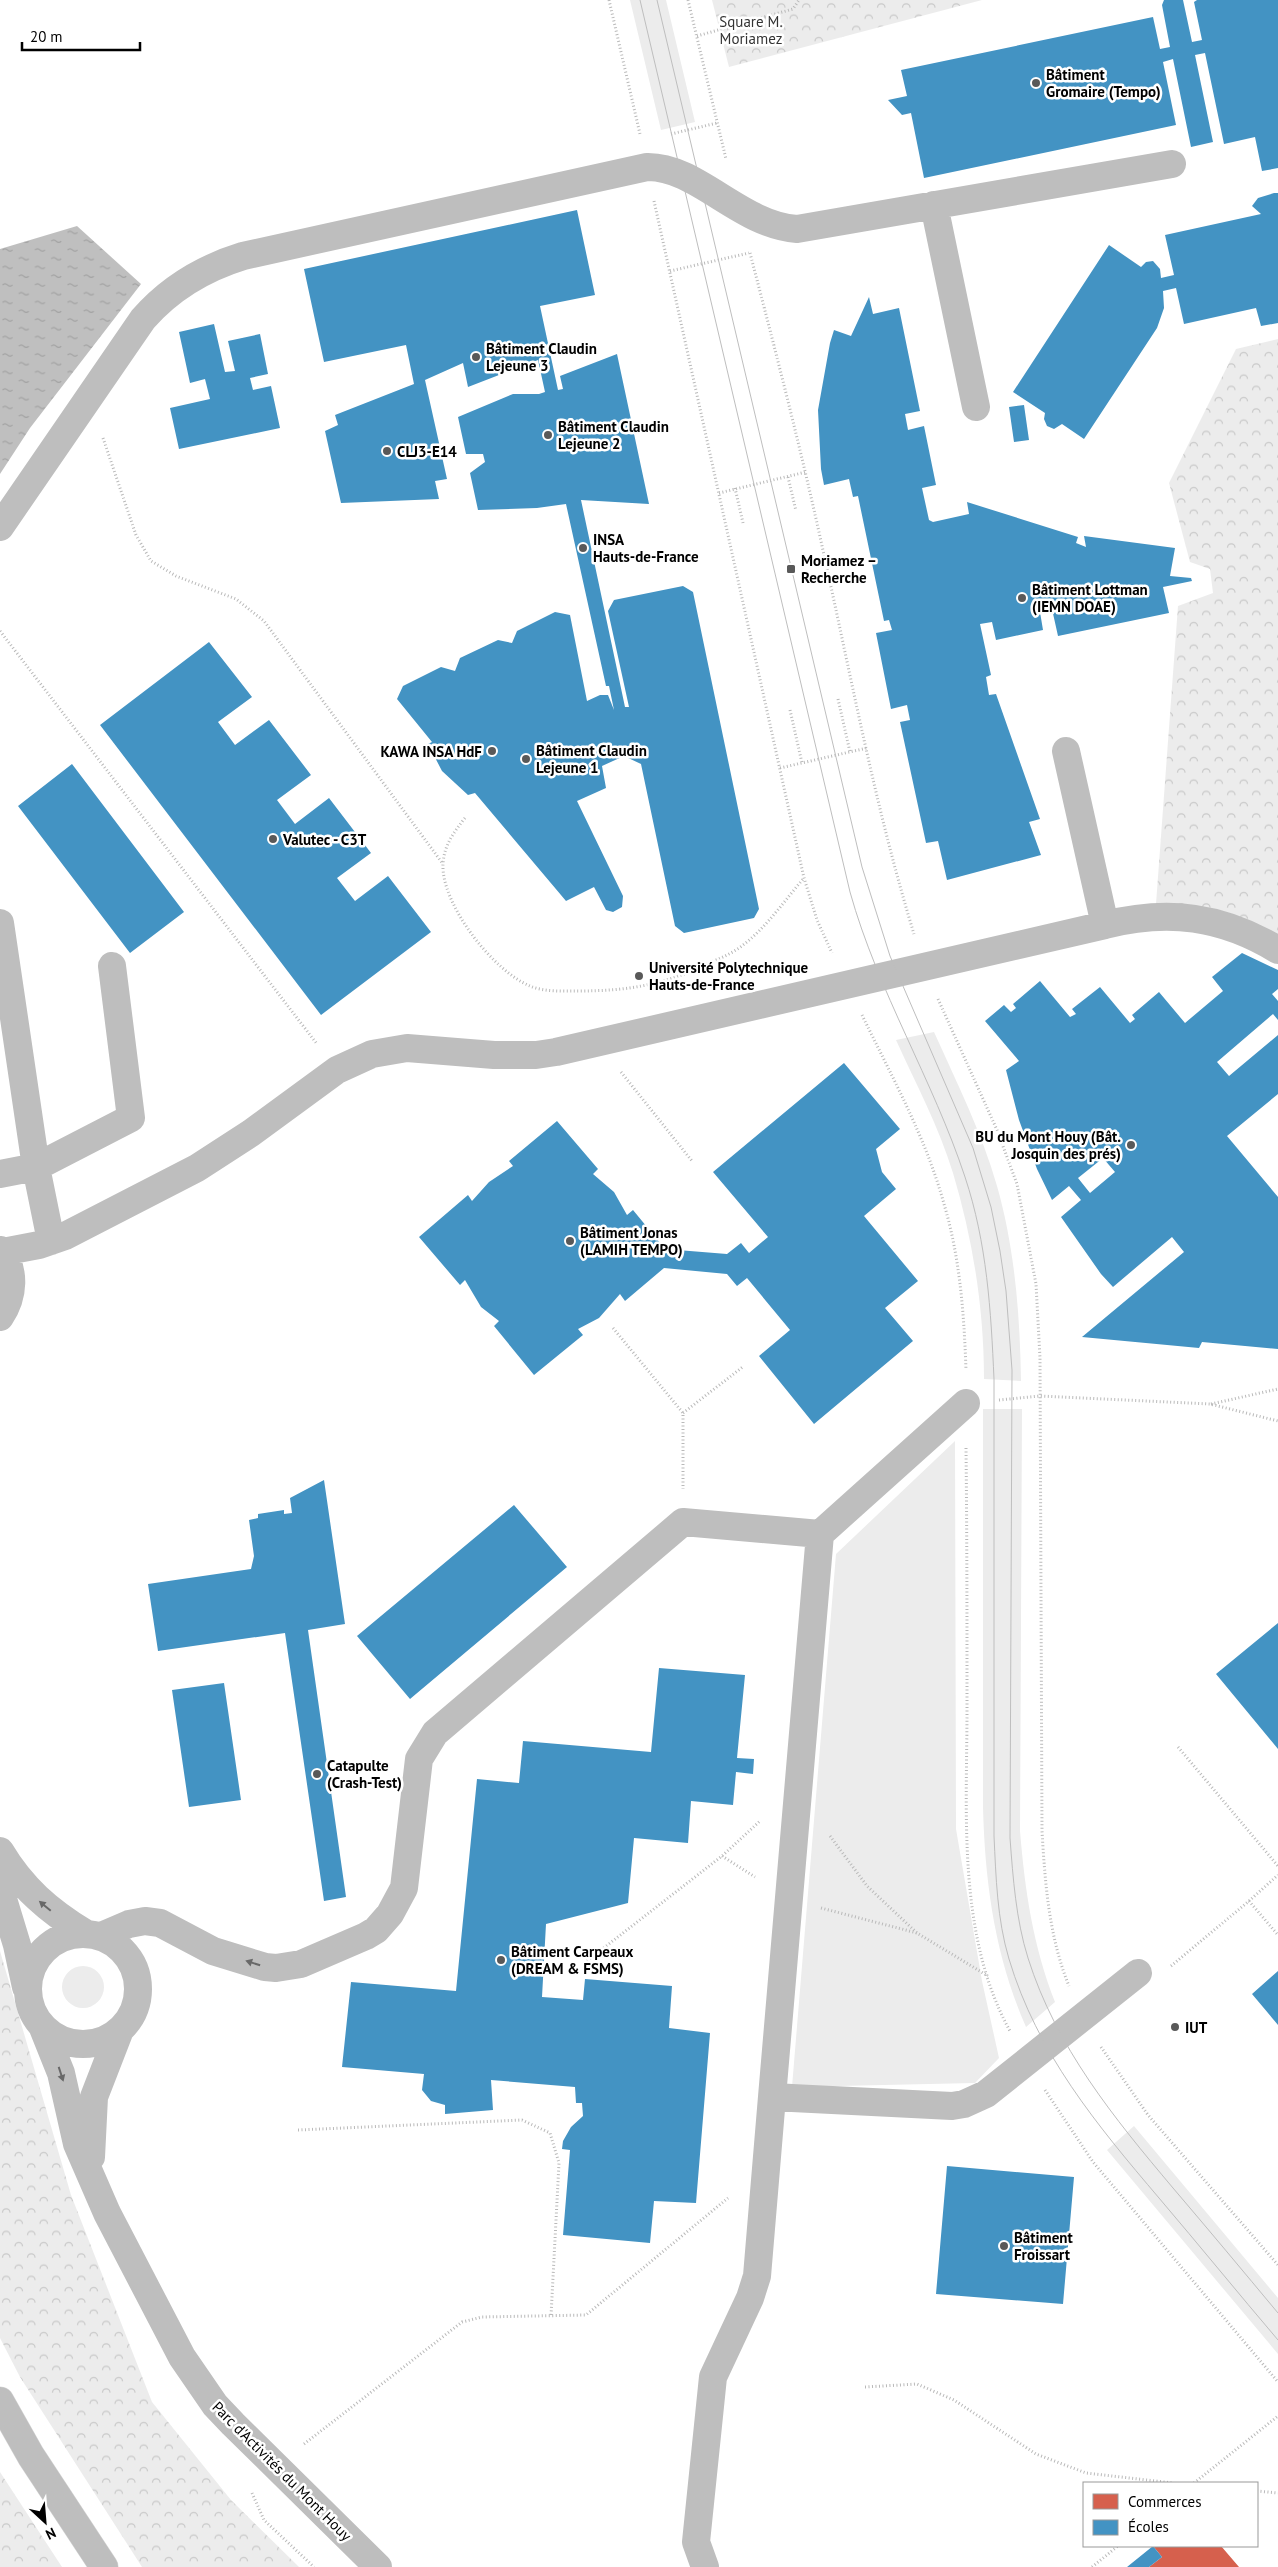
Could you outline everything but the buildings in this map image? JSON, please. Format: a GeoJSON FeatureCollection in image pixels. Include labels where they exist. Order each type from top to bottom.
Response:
{"type":"FeatureCollection","features":[{"type":"Feature","properties":{"kind":"street"},"geometry":{"type":"LineString","coordinates":[[0,528],[143,319],[158,302],[188,280],[225,262],[453,208],[647,168],[661,168],[681,175],[739,209],[775,226],[798,229],[1172,164]]}},
{"type":"Feature","properties":{"kind":"street"},"geometry":{"type":"LineString","coordinates":[[934,205],[976,407]]}},
{"type":"Feature","properties":{"kind":"street"},"geometry":{"type":"LineString","coordinates":[[1066,751],[1105,925]]}},
{"type":"Feature","properties":{"kind":"street"},"geometry":{"type":"LineString","coordinates":[[0,1317],[8,1304],[12,1286],[10,1268],[1,1251],[51,1241],[83,1228],[215,1157],[337,1070],[372,1054],[407,1048],[494,1055],[550,1053],[1137,917],[1190,918],[1215,922],[1246,932],[1278,950]]}},
{"type":"Feature","properties":{"kind":"street"},"geometry":{"type":"LineString","coordinates":[[0,923],[36,1167],[51,1241]]}},
{"type":"Feature","properties":{"kind":"street"},"geometry":{"type":"LineString","coordinates":[[0,1174],[36,1167],[131,1118],[112,966]]}},
{"type":"Feature","properties":{"kind":"street"},"geometry":{"type":"LineString","coordinates":[[705,2567],[696,2542],[713,2376],[750,2298],[757,2276],[763,2185],[820,1534],[966,1403]]}},
{"type":"Feature","properties":{"kind":"street"},"geometry":{"type":"LineString","coordinates":[[27,1991],[32,1967],[41,1953],[60,1938],[93,1935],[129,1924],[153,1922],[169,1927],[213,1951],[265,1967],[287,1967],[301,1964],[348,1946],[376,1930],[399,1901],[407,1872],[419,1760],[435,1734],[682,1522],[820,1534]]}},
{"type":"Feature","properties":{"kind":"street"},"geometry":{"type":"LineString","coordinates":[[0,1851],[12,1872],[31,1894],[50,1911],[93,1935],[115,1943],[126,1954],[136,1975],[138,1998],[130,2019],[120,2030],[100,2041],[77,2044],[56,2038],[43,2028],[30,2007],[17,1945],[0,1890]]}},
{"type":"Feature","properties":{"kind":"street"},"geometry":{"type":"LineString","coordinates":[[772,2097],[952,2106],[964,2104],[986,2094],[1138,1973]]}},
{"type":"Feature","properties":{"kind":"street","name":"Parc d'Activités du Mont Houy"},"geometry":{"type":"LineString","coordinates":[[43,2028],[61,2073],[77,2144],[94,2185],[165,2328],[187,2365],[215,2405],[276,2468],[378,2567]]}},
{"type":"Feature","properties":{"kind":"street"},"geometry":{"type":"LineString","coordinates":[[94,2185],[90,2148],[94,2097],[120,2030]]}},
{"type":"Feature","properties":{"kind":"street"},"geometry":{"type":"LineString","coordinates":[[0,2402],[31,2456],[104,2567]]}},
{"type":"Feature","properties":{"kind":"path"},"geometry":{"type":"LineString","coordinates":[[609,0],[642,141],[804,878],[817,920],[927,1152],[944,1204],[962,1295],[966,1403],[968,1881],[982,1952],[1002,2016],[1027,2061],[1093,2162],[1278,2382]]}},
{"type":"Feature","properties":{"kind":"path"},"geometry":{"type":"LineString","coordinates":[[688,0],[717,123],[806,472],[867,748],[901,891],[924,967],[997,1130],[1017,1184],[1036,1284],[1040,1323],[1044,1863],[1054,1939],[1065,1977],[1091,2033],[1148,2114],[1278,2265]]}},
{"type":"Feature","properties":{"kind":"path"},"geometry":{"type":"LineString","coordinates":[[697,36],[793,9],[799,0]]}},
{"type":"Feature","properties":{"kind":"path"},"geometry":{"type":"LineString","coordinates":[[642,141],[717,123]]}},
{"type":"Feature","properties":{"kind":"path"},"geometry":{"type":"LineString","coordinates":[[670,271],[750,253]]}},
{"type":"Feature","properties":{"kind":"path"},"geometry":{"type":"LineString","coordinates":[[89,397],[136,535],[151,561],[176,576],[236,600],[264,621],[443,864]]}},
{"type":"Feature","properties":{"kind":"path"},"geometry":{"type":"LineString","coordinates":[[719,493],[806,472]]}},
{"type":"Feature","properties":{"kind":"path"},"geometry":{"type":"LineString","coordinates":[[788,476],[796,511]]}},
{"type":"Feature","properties":{"kind":"path"},"geometry":{"type":"LineString","coordinates":[[736,488],[743,523]]}},
{"type":"Feature","properties":{"kind":"path"},"geometry":{"type":"LineString","coordinates":[[0,631],[337,1070]]}},
{"type":"Feature","properties":{"kind":"path"},"geometry":{"type":"LineString","coordinates":[[838,699],[850,752]]}},
{"type":"Feature","properties":{"kind":"path"},"geometry":{"type":"LineString","coordinates":[[790,710],[802,763]]}},
{"type":"Feature","properties":{"kind":"path"},"geometry":{"type":"LineString","coordinates":[[780,768],[867,748]]}},
{"type":"Feature","properties":{"kind":"path"},"geometry":{"type":"LineString","coordinates":[[466,818],[450,838],[443,864],[448,893],[465,923],[489,955],[519,980],[530,986],[564,991],[629,990],[674,979],[742,946],[757,933],[804,878]]}},
{"type":"Feature","properties":{"kind":"path"},"geometry":{"type":"LineString","coordinates":[[621,1072],[692,1161]]}},
{"type":"Feature","properties":{"kind":"path"},"geometry":{"type":"LineString","coordinates":[[613,1328],[683,1414],[682,1522]]}},
{"type":"Feature","properties":{"kind":"path"},"geometry":{"type":"LineString","coordinates":[[683,1414],[744,1366]]}},
{"type":"Feature","properties":{"kind":"path"},"geometry":{"type":"LineString","coordinates":[[1210,1404],[1278,1389]]}},
{"type":"Feature","properties":{"kind":"path"},"geometry":{"type":"LineString","coordinates":[[966,1403],[1040,1396],[1210,1404],[1278,1421]]}},
{"type":"Feature","properties":{"kind":"path"},"geometry":{"type":"LineString","coordinates":[[1178,1747],[1278,1866]]}},
{"type":"Feature","properties":{"kind":"path"},"geometry":{"type":"LineString","coordinates":[[1167,1968],[1278,1875]]}},
{"type":"Feature","properties":{"kind":"path"},"geometry":{"type":"LineString","coordinates":[[788,1899],[917,1933]]}},
{"type":"Feature","properties":{"kind":"path"},"geometry":{"type":"LineString","coordinates":[[1249,1901],[1278,1935]]}},
{"type":"Feature","properties":{"kind":"path"},"geometry":{"type":"LineString","coordinates":[[298,2130],[522,2120],[550,2133],[559,2163],[552,2316]]}},
{"type":"Feature","properties":{"kind":"path"},"geometry":{"type":"LineString","coordinates":[[314,2567],[264,2520],[252,2494],[276,2468],[321,2430],[462,2322],[482,2317],[586,2315],[734,2193],[763,2185]]}},
{"type":"Feature","properties":{"kind":"path"},"geometry":{"type":"LineString","coordinates":[[865,2387],[917,2384],[954,2400],[994,2428],[1044,2457],[1086,2473],[1164,2482]]}},
{"type":"Feature","properties":{"kind":"path"},"geometry":{"type":"LineString","coordinates":[[1195,2482],[1278,2416]]}},
{"type":"Feature","properties":{"kind":"path"},"geometry":{"type":"LineString","coordinates":[[1258,2491],[1278,2493]]}},
{"type":"Feature","properties":{"kind":"path"},"geometry":{"type":"LineString","coordinates":[[1092,2567],[1117,2547]]}},
{"type":"Feature","properties":{"kind":"green space"},"geometry":{"type":"Polygon","coordinates":[[[630,0],[666,0],[695,122],[661,130],[630,0]]]}},
{"type":"Feature","properties":{"kind":"green space","name":"Square M. Moriamez"},"geometry":{"type":"Polygon","coordinates":[[[712,0],[982,0],[729,67],[712,0]]]}},
{"type":"Feature","properties":{"kind":"green space"},"geometry":{"type":"Polygon","coordinates":[[[1278,339],[1278,934],[1156,904],[1178,606],[1213,593],[1210,569],[1190,562],[1169,483],[1236,349],[1278,339]]]}},
{"type":"Feature","properties":{"kind":"green space"},"geometry":{"type":"Polygon","coordinates":[[[934,1032],[969,1108],[991,1166],[1003,1210],[1015,1283],[1021,1381],[984,1379],[982,1327],[976,1275],[960,1198],[941,1139],[896,1040],[934,1032]]]}},
{"type":"Feature","properties":{"kind":"green space"},"geometry":{"type":"Polygon","coordinates":[[[983,1409],[1022,1409],[1020,1831],[1024,1875],[1031,1918],[1047,1981],[1055,2002],[1026,2027],[1006,1974],[999,1946],[989,1892],[984,1836],[983,1409]]]}},
{"type":"Feature","properties":{"kind":"green space"},"geometry":{"type":"Polygon","coordinates":[[[955,1441],[956,1829],[982,1981],[999,2058],[975,2083],[792,2087],[836,1554],[955,1441]]]}},
{"type":"Feature","properties":{"kind":"green space"},"geometry":{"type":"Polygon","coordinates":[[[0,1951],[71,2195],[152,2402],[231,2500],[299,2567],[142,2567],[20,2377],[0,2338],[0,1951]]]}},
{"type":"Feature","properties":{"kind":"green space"},"geometry":{"type":"Polygon","coordinates":[[[87,1966],[95,1969],[101,1975],[104,1987],[101,1999],[95,2005],[79,2008],[71,2005],[65,1999],[62,1983],[65,1975],[71,1969],[87,1966]]]}},
{"type":"Feature","properties":{"kind":"green space"},"geometry":{"type":"Polygon","coordinates":[[[1134,2126],[1278,2298],[1278,2354],[1107,2150],[1134,2126]]]}},
{"type":"Feature","properties":{"kind":"green space"},"geometry":{"type":"Polygon","coordinates":[[[0,2472],[62,2567],[0,2567],[0,2472]]]}},
{"type":"Feature","properties":{"kind":"water"},"geometry":{"type":"Polygon","coordinates":[[[77,226],[141,284],[30,428],[0,474],[0,249],[77,226]]]}},
{"type":"Feature","properties":{"kind":"tram line"},"geometry":{"type":"LineString","coordinates":[[640,0],[850,892],[875,965],[952,1141],[972,1202],[983,1252],[987,1277],[994,1379],[994,1836],[996,1882],[1002,1929],[1009,1959],[1021,1993],[1036,2026],[1052,2057],[1071,2086],[1113,2143],[1278,2340]]}},
{"type":"Feature","properties":{"kind":"tram line"},"geometry":{"type":"LineString","coordinates":[[657,0],[862,867],[890,956],[973,1148],[991,1207],[1000,1251],[1006,1291],[1012,1370],[1010,1838],[1016,1899],[1024,1944],[1040,1991],[1054,2022],[1089,2080],[1129,2135],[1278,2313]]}},
{"type":"Feature","properties":{"kind":"place","name":"Bâtiment Gromaire (Tempo)"},"geometry":{"type":"Point","coordinates":[1036,83]}},
{"type":"Feature","properties":{"kind":"place","name":"Bâtiment Claudin Lejeune 3"},"geometry":{"type":"Point","coordinates":[476,357]}},
{"type":"Feature","properties":{"kind":"place","name":"Bâtiment Claudin Lejeune 2"},"geometry":{"type":"Point","coordinates":[548,435]}},
{"type":"Feature","properties":{"kind":"place","name":"CLJ3-E14"},"geometry":{"type":"Point","coordinates":[387,451]}},
{"type":"Feature","properties":{"kind":"place","name":"INSA Hauts-de-France"},"geometry":{"type":"Point","coordinates":[583,548]}},
{"type":"Feature","properties":{"kind":"place","name":"Moriamez – Recherche"},"geometry":{"type":"Point","coordinates":[791,569]}},
{"type":"Feature","properties":{"kind":"place","name":"Bâtiment Lottman (IEMN DOAE)"},"geometry":{"type":"Point","coordinates":[1022,598]}},
{"type":"Feature","properties":{"kind":"place","name":"KAWA INSA HdF"},"geometry":{"type":"Point","coordinates":[492,751]}},
{"type":"Feature","properties":{"kind":"place","name":"Bâtiment Claudin Lejeune 1"},"geometry":{"type":"Point","coordinates":[526,759]}},
{"type":"Feature","properties":{"kind":"place","name":"Valutec - C3T"},"geometry":{"type":"Point","coordinates":[273,839]}},
{"type":"Feature","properties":{"kind":"place","name":"Université Polytechnique Hauts-de-France"},"geometry":{"type":"Point","coordinates":[639,976]}},
{"type":"Feature","properties":{"kind":"place","name":"BU du Mont Houy (Bât. Josquin des prés)"},"geometry":{"type":"Point","coordinates":[1131,1145]}},
{"type":"Feature","properties":{"kind":"place","name":"Bâtiment Jonas (LAMIH TEMPO)"},"geometry":{"type":"Point","coordinates":[570,1241]}},
{"type":"Feature","properties":{"kind":"place","name":"Catapulte (Crash-Test)"},"geometry":{"type":"Point","coordinates":[317,1774]}},
{"type":"Feature","properties":{"kind":"place","name":"Bâtiment Carpeaux (DREAM & FSMS)"},"geometry":{"type":"Point","coordinates":[501,1960]}},
{"type":"Feature","properties":{"kind":"place","name":"IUT"},"geometry":{"type":"Point","coordinates":[1175,2027]}},
{"type":"Feature","properties":{"kind":"place","name":"Bâtiment Froissart"},"geometry":{"type":"Point","coordinates":[1004,2246]}}]}
